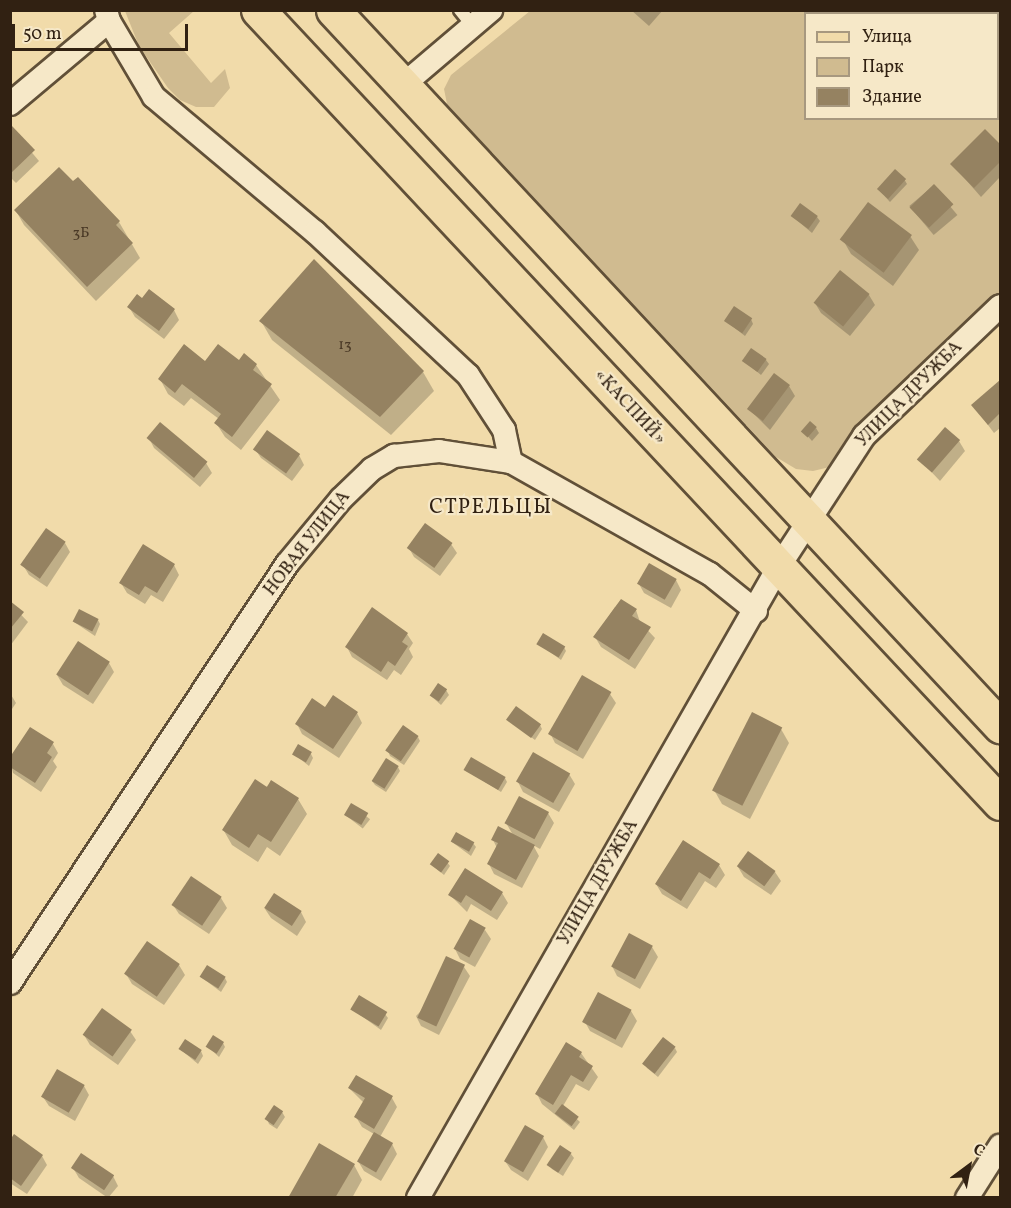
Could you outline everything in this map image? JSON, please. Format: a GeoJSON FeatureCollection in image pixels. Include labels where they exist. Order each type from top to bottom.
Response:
{"type":"FeatureCollection","features":[{"type":"Feature","properties":{"kind":"main road","name":"«КАСПИЙ»"},"geometry":{"type":"LineString","coordinates":[[258,10],[1000,803]]}},
{"type":"Feature","properties":{"kind":"main road"},"geometry":{"type":"LineString","coordinates":[[333,10],[1000,726]]}},
{"type":"Feature","properties":{"kind":"street"},"geometry":{"type":"LineString","coordinates":[[403,85],[466,18],[491,10]]}},
{"type":"Feature","properties":{"kind":"street"},"geometry":{"type":"LineString","coordinates":[[10,104],[107,16],[154,97],[315,232],[468,375],[504,430],[511,462]]}},
{"type":"Feature","properties":{"kind":"street","name":"УЛИЦА ДРУЖБА"},"geometry":{"type":"LineString","coordinates":[[418,1197],[756,611],[778,568],[864,436],[1000,306]]}},
{"type":"Feature","properties":{"kind":"street","name":"НОВАЯ УЛИЦА"},"geometry":{"type":"LineString","coordinates":[[10,983],[288,564],[340,499],[372,469],[394,456],[439,451],[511,462],[710,574],[756,611]]}},
{"type":"Feature","properties":{"kind":"street"},"geometry":{"type":"LineString","coordinates":[[967,1197],[1000,1146]]}},
{"type":"Feature","properties":{"kind":"green space"},"geometry":{"type":"Polygon","coordinates":[[[125,11],[194,11],[169,33],[211,83],[225,69],[230,88],[214,107],[196,107],[180,100],[168,88],[139,46],[125,11]]]}},
{"type":"Feature","properties":{"kind":"green space"},"geometry":{"type":"Polygon","coordinates":[[[530,11],[1000,11],[1000,308],[838,465],[813,471],[796,469],[776,457],[447,104],[444,89],[451,75],[530,11]]]}},
{"type":"Feature","properties":{"kind":"building"},"geometry":{"type":"Polygon","coordinates":[[[12,126],[35,150],[10,174],[10,128],[12,126]]]}},
{"type":"Feature","properties":{"kind":"building"},"geometry":{"type":"Polygon","coordinates":[[[985,129],[1000,144],[1000,162],[974,188],[950,164],[985,129]]]}},
{"type":"Feature","properties":{"kind":"building"},"geometry":{"type":"Polygon","coordinates":[[[59,167],[73,181],[78,177],[120,221],[116,225],[133,243],[87,287],[14,210],[59,167]]]}},
{"type":"Feature","properties":{"kind":"building"},"geometry":{"type":"Polygon","coordinates":[[[895,169],[906,179],[888,199],[877,189],[895,169]]]}},
{"type":"Feature","properties":{"kind":"building"},"geometry":{"type":"Polygon","coordinates":[[[934,184],[953,204],[929,228],[910,208],[934,184]]]}},
{"type":"Feature","properties":{"kind":"building"},"geometry":{"type":"Polygon","coordinates":[[[868,202],[912,235],[884,273],[840,240],[868,202]]]}},
{"type":"Feature","properties":{"kind":"building"},"geometry":{"type":"Polygon","coordinates":[[[800,203],[818,216],[808,229],[791,216],[800,203]]]}},
{"type":"Feature","properties":{"kind":"building"},"geometry":{"type":"Polygon","coordinates":[[[314,259],[424,371],[380,417],[259,321],[314,259]]]}},
{"type":"Feature","properties":{"kind":"building"},"geometry":{"type":"Polygon","coordinates":[[[840,270],[870,294],[843,327],[814,303],[840,270]]]}},
{"type":"Feature","properties":{"kind":"building"},"geometry":{"type":"Polygon","coordinates":[[[149,289],[175,309],[159,331],[127,307],[137,294],[142,298],[149,289]]]}},
{"type":"Feature","properties":{"kind":"building"},"geometry":{"type":"Polygon","coordinates":[[[734,306],[752,318],[742,333],[724,321],[734,306]]]}},
{"type":"Feature","properties":{"kind":"building"},"geometry":{"type":"Polygon","coordinates":[[[184,344],[205,361],[218,344],[239,360],[244,353],[257,364],[253,370],[272,384],[232,437],[214,423],[221,414],[182,384],[175,393],[158,379],[184,344]]]}},
{"type":"Feature","properties":{"kind":"building"},"geometry":{"type":"Polygon","coordinates":[[[751,348],[767,359],[757,372],[742,361],[751,348]]]}},
{"type":"Feature","properties":{"kind":"building"},"geometry":{"type":"Polygon","coordinates":[[[774,373],[790,385],[763,421],[747,409],[774,373]]]}},
{"type":"Feature","properties":{"kind":"building"},"geometry":{"type":"Polygon","coordinates":[[[1000,380],[1000,413],[988,425],[971,405],[1000,380]]]}},
{"type":"Feature","properties":{"kind":"building"},"geometry":{"type":"Polygon","coordinates":[[[810,421],[817,427],[808,437],[801,432],[810,421]]]}},
{"type":"Feature","properties":{"kind":"building"},"geometry":{"type":"Polygon","coordinates":[[[160,422],[207,462],[194,478],[147,438],[160,422]]]}},
{"type":"Feature","properties":{"kind":"building"},"geometry":{"type":"Polygon","coordinates":[[[945,427],[960,440],[932,473],[917,459],[945,427]]]}},
{"type":"Feature","properties":{"kind":"building"},"geometry":{"type":"Polygon","coordinates":[[[267,430],[300,454],[286,474],[253,449],[267,430]]]}},
{"type":"Feature","properties":{"kind":"building"},"geometry":{"type":"Polygon","coordinates":[[[425,523],[453,543],[434,568],[407,548],[425,523]]]}},
{"type":"Feature","properties":{"kind":"building"},"geometry":{"type":"Polygon","coordinates":[[[46,528],[66,542],[40,579],[20,565],[46,528]]]}},
{"type":"Feature","properties":{"kind":"building"},"geometry":{"type":"Polygon","coordinates":[[[143,544],[175,564],[157,593],[145,586],[139,595],[119,583],[143,544]]]}},
{"type":"Feature","properties":{"kind":"building"},"geometry":{"type":"Polygon","coordinates":[[[649,563],[677,579],[665,600],[637,584],[649,563]]]}},
{"type":"Feature","properties":{"kind":"building"},"geometry":{"type":"Polygon","coordinates":[[[621,599],[637,609],[632,616],[651,627],[629,660],[593,637],[621,599]]]}},
{"type":"Feature","properties":{"kind":"building"},"geometry":{"type":"Polygon","coordinates":[[[10,601],[24,612],[10,629],[10,601]]]}},
{"type":"Feature","properties":{"kind":"building"},"geometry":{"type":"Polygon","coordinates":[[[372,607],[408,633],[402,642],[408,646],[395,666],[388,661],[381,672],[345,647],[372,607]]]}},
{"type":"Feature","properties":{"kind":"building"},"geometry":{"type":"Polygon","coordinates":[[[79,609],[99,619],[92,631],[73,621],[79,609]]]}},
{"type":"Feature","properties":{"kind":"building"},"geometry":{"type":"Polygon","coordinates":[[[543,633],[565,646],[559,658],[536,644],[543,633]]]}},
{"type":"Feature","properties":{"kind":"building"},"geometry":{"type":"Polygon","coordinates":[[[78,641],[110,662],[88,695],[56,675],[78,641]]]}},
{"type":"Feature","properties":{"kind":"building"},"geometry":{"type":"Polygon","coordinates":[[[582,675],[611,692],[577,751],[548,734],[582,675]]]}},
{"type":"Feature","properties":{"kind":"building"},"geometry":{"type":"Polygon","coordinates":[[[438,683],[447,689],[439,702],[430,695],[438,683]]]}},
{"type":"Feature","properties":{"kind":"building"},"geometry":{"type":"Polygon","coordinates":[[[333,695],[358,712],[333,749],[295,724],[312,698],[325,707],[333,695]]]}},
{"type":"Feature","properties":{"kind":"building"},"geometry":{"type":"Polygon","coordinates":[[[516,706],[541,724],[531,738],[506,720],[516,706]]]}},
{"type":"Feature","properties":{"kind":"building"},"geometry":{"type":"Polygon","coordinates":[[[752,712],[782,727],[742,806],[712,790],[752,712]]]}},
{"type":"Feature","properties":{"kind":"building"},"geometry":{"type":"Polygon","coordinates":[[[403,725],[419,736],[401,761],[385,750],[403,725]]]}},
{"type":"Feature","properties":{"kind":"building"},"geometry":{"type":"Polygon","coordinates":[[[30,727],[54,742],[47,753],[52,757],[35,783],[10,767],[10,757],[30,727]]]}},
{"type":"Feature","properties":{"kind":"building"},"geometry":{"type":"Polygon","coordinates":[[[298,744],[312,752],[306,762],[292,754],[298,744]]]}},
{"type":"Feature","properties":{"kind":"building"},"geometry":{"type":"Polygon","coordinates":[[[533,752],[570,774],[553,803],[516,781],[533,752]]]}},
{"type":"Feature","properties":{"kind":"building"},"geometry":{"type":"Polygon","coordinates":[[[471,757],[506,777],[498,790],[464,770],[471,757]]]}},
{"type":"Feature","properties":{"kind":"building"},"geometry":{"type":"Polygon","coordinates":[[[386,758],[399,766],[384,789],[372,781],[386,758]]]}},
{"type":"Feature","properties":{"kind":"building"},"geometry":{"type":"Polygon","coordinates":[[[255,779],[267,787],[271,780],[299,798],[271,842],[258,834],[249,848],[222,830],[255,779]]]}},
{"type":"Feature","properties":{"kind":"building"},"geometry":{"type":"Polygon","coordinates":[[[519,796],[549,812],[534,839],[504,823],[519,796]]]}},
{"type":"Feature","properties":{"kind":"building"},"geometry":{"type":"Polygon","coordinates":[[[351,803],[368,813],[361,825],[344,815],[351,803]]]}},
{"type":"Feature","properties":{"kind":"building"},"geometry":{"type":"Polygon","coordinates":[[[498,826],[535,845],[516,880],[487,864],[498,843],[491,840],[498,826]]]}},
{"type":"Feature","properties":{"kind":"building"},"geometry":{"type":"Polygon","coordinates":[[[456,832],[474,842],[469,852],[451,842],[456,832]]]}},
{"type":"Feature","properties":{"kind":"building"},"geometry":{"type":"Polygon","coordinates":[[[683,840],[720,864],[710,879],[699,872],[681,901],[655,884],[683,840]]]}},
{"type":"Feature","properties":{"kind":"building"},"geometry":{"type":"Polygon","coordinates":[[[748,851],[776,871],[764,886],[737,866],[748,851]]]}},
{"type":"Feature","properties":{"kind":"building"},"geometry":{"type":"Polygon","coordinates":[[[438,853],[449,861],[441,873],[430,864],[438,853]]]}},
{"type":"Feature","properties":{"kind":"building"},"geometry":{"type":"Polygon","coordinates":[[[465,868],[503,892],[491,911],[466,895],[461,903],[448,895],[465,868]]]}},
{"type":"Feature","properties":{"kind":"building"},"geometry":{"type":"Polygon","coordinates":[[[191,876],[222,897],[202,926],[171,905],[191,876]]]}},
{"type":"Feature","properties":{"kind":"building"},"geometry":{"type":"Polygon","coordinates":[[[274,893],[302,911],[292,926],[264,908],[274,893]]]}},
{"type":"Feature","properties":{"kind":"building"},"geometry":{"type":"Polygon","coordinates":[[[470,919],[486,928],[469,957],[454,949],[470,919]]]}},
{"type":"Feature","properties":{"kind":"building"},"geometry":{"type":"Polygon","coordinates":[[[629,933],[653,946],[635,979],[611,967],[629,933]]]}},
{"type":"Feature","properties":{"kind":"building"},"geometry":{"type":"Polygon","coordinates":[[[147,941],[180,964],[157,997],[124,974],[147,941]]]}},
{"type":"Feature","properties":{"kind":"building"},"geometry":{"type":"Polygon","coordinates":[[[446,956],[465,965],[436,1027],[417,1018],[446,956]]]}},
{"type":"Feature","properties":{"kind":"building"},"geometry":{"type":"Polygon","coordinates":[[[207,965],[226,977],[218,989],[200,977],[207,965]]]}},
{"type":"Feature","properties":{"kind":"building"},"geometry":{"type":"Polygon","coordinates":[[[598,992],[632,1010],[616,1040],[582,1022],[598,992]]]}},
{"type":"Feature","properties":{"kind":"building"},"geometry":{"type":"Polygon","coordinates":[[[359,995],[387,1012],[379,1027],[350,1010],[359,995]]]}},
{"type":"Feature","properties":{"kind":"building"},"geometry":{"type":"Polygon","coordinates":[[[102,1008],[132,1030],[113,1056],[83,1035],[102,1008]]]}},
{"type":"Feature","properties":{"kind":"building"},"geometry":{"type":"Polygon","coordinates":[[[213,1035],[224,1042],[217,1054],[206,1047],[213,1035]]]}},
{"type":"Feature","properties":{"kind":"building"},"geometry":{"type":"Polygon","coordinates":[[[663,1037],[676,1047],[655,1074],[642,1064],[663,1037]]]}},
{"type":"Feature","properties":{"kind":"building"},"geometry":{"type":"Polygon","coordinates":[[[185,1039],[202,1050],[195,1060],[178,1049],[185,1039]]]}},
{"type":"Feature","properties":{"kind":"building"},"geometry":{"type":"Polygon","coordinates":[[[566,1042],[582,1052],[579,1057],[593,1066],[583,1082],[571,1075],[553,1105],[535,1094],[566,1042]]]}},
{"type":"Feature","properties":{"kind":"building"},"geometry":{"type":"Polygon","coordinates":[[[57,1069],[85,1085],[69,1113],[41,1097],[57,1069]]]}},
{"type":"Feature","properties":{"kind":"building"},"geometry":{"type":"Polygon","coordinates":[[[356,1075],[393,1096],[374,1129],[354,1117],[365,1098],[348,1088],[356,1075]]]}},
{"type":"Feature","properties":{"kind":"building"},"geometry":{"type":"Polygon","coordinates":[[[562,1104],[579,1117],[572,1126],[555,1114],[562,1104]]]}},
{"type":"Feature","properties":{"kind":"building"},"geometry":{"type":"Polygon","coordinates":[[[274,1105],[283,1111],[274,1125],[264,1119],[274,1105]]]}},
{"type":"Feature","properties":{"kind":"building"},"geometry":{"type":"Polygon","coordinates":[[[525,1125],[544,1136],[523,1172],[504,1161],[525,1125]]]}},
{"type":"Feature","properties":{"kind":"building"},"geometry":{"type":"Polygon","coordinates":[[[374,1132],[393,1143],[376,1172],[357,1161],[374,1132]]]}},
{"type":"Feature","properties":{"kind":"building"},"geometry":{"type":"Polygon","coordinates":[[[14,1134],[43,1155],[21,1186],[10,1178],[10,1140],[14,1134]]]}},
{"type":"Feature","properties":{"kind":"building"},"geometry":{"type":"Polygon","coordinates":[[[319,1143],[355,1164],[335,1198],[288,1198],[319,1143]]]}},
{"type":"Feature","properties":{"kind":"building"},"geometry":{"type":"Polygon","coordinates":[[[560,1145],[572,1153],[558,1173],[547,1165],[560,1145]]]}},
{"type":"Feature","properties":{"kind":"building"},"geometry":{"type":"Polygon","coordinates":[[[81,1153],[114,1175],[104,1190],[71,1168],[81,1153]]]}},
{"type":"Feature","properties":{"kind":"district","name":"СТРЕЛЬЦЫ"},"geometry":{"type":"Point","coordinates":[491,508]}}]}
